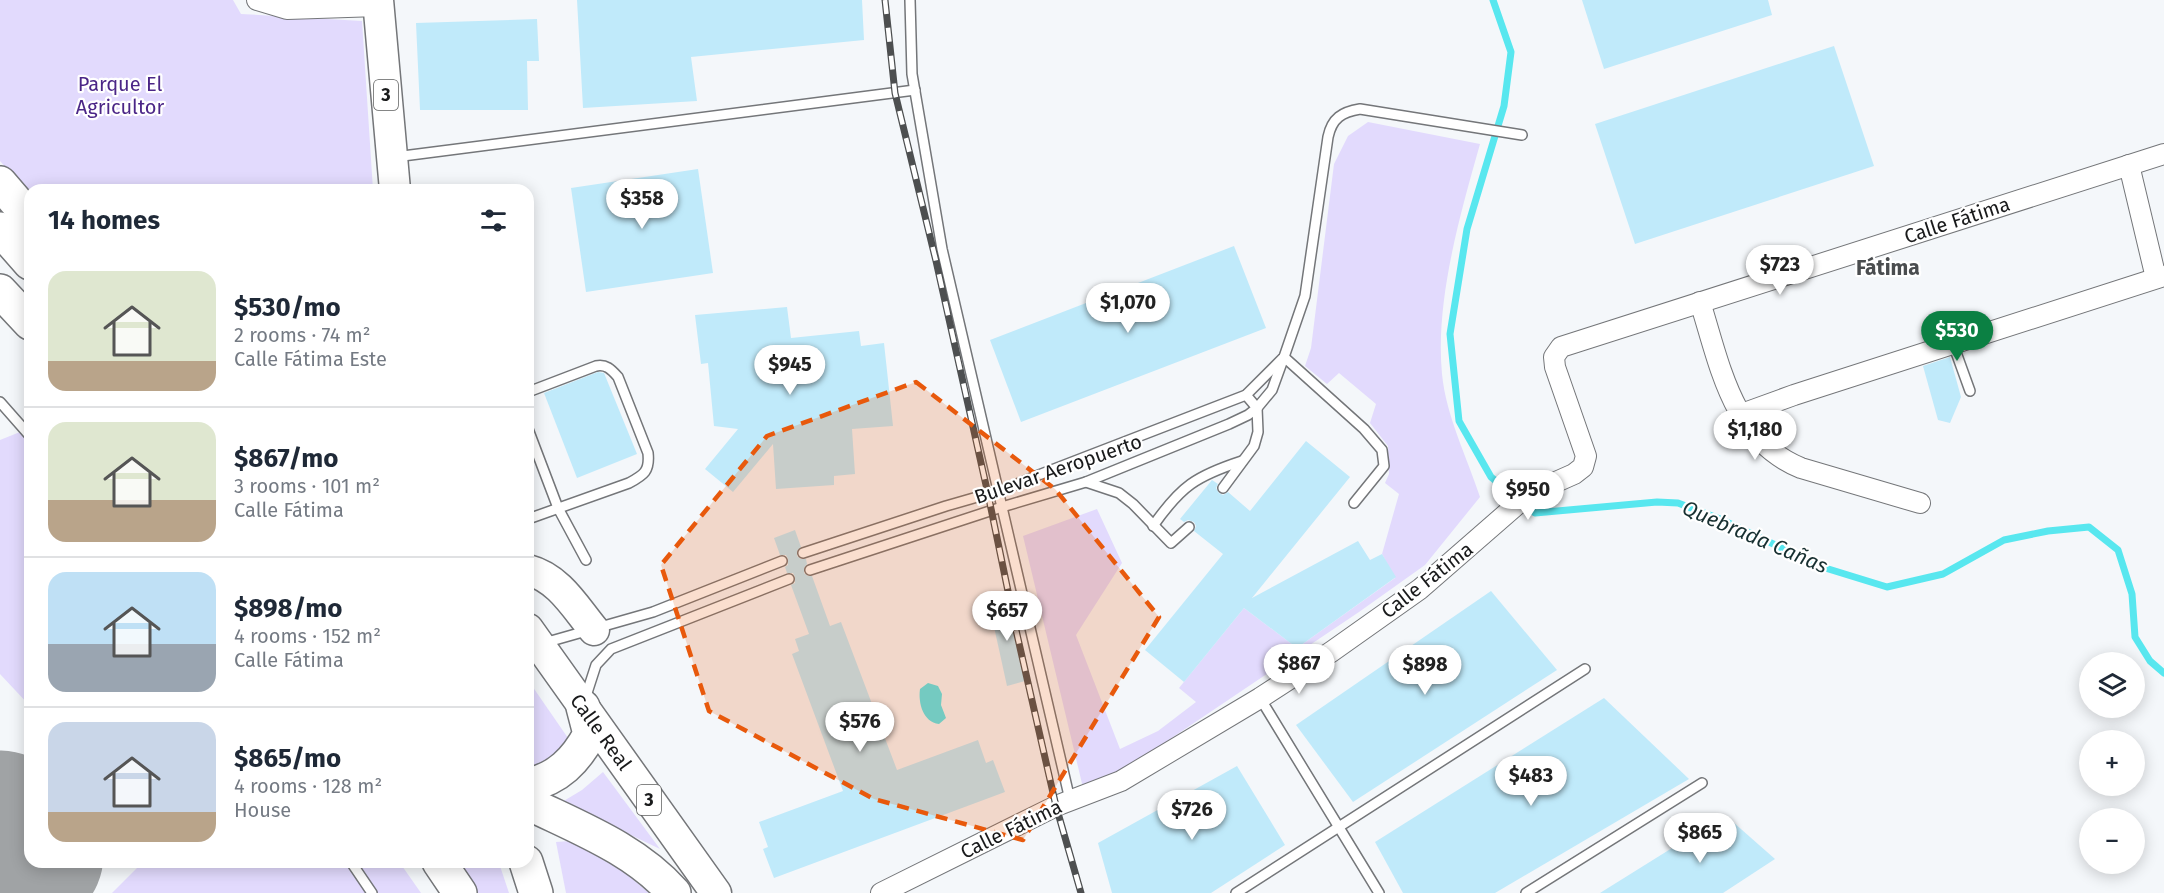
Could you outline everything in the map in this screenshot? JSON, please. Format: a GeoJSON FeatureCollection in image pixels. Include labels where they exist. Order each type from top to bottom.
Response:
{"type":"FeatureCollection","features":[{"type":"Feature","properties":{"kind":"highway"},"geometry":{"type":"LineString","coordinates":[[0,183],[24,211]]}},
{"type":"Feature","properties":{"kind":"highway"},"geometry":{"type":"LineString","coordinates":[[0,230],[24,256]]}},
{"type":"Feature","properties":{"kind":"highway"},"geometry":{"type":"LineString","coordinates":[[0,291],[24,317]]}},
{"type":"Feature","properties":{"kind":"highway"},"geometry":{"type":"LineString","coordinates":[[534,783],[555,776],[570,764],[581,750],[590,734],[583,707]]}},
{"type":"Feature","properties":{"kind":"highway"},"geometry":{"type":"LineString","coordinates":[[534,806],[613,844],[642,864],[674,893]]}},
{"type":"Feature","properties":{"kind":"highway"},"geometry":{"type":"LineString","coordinates":[[443,868],[460,893]]}},
{"type":"Feature","properties":{"kind":"highway"},"geometry":{"type":"LineString","coordinates":[[528,868],[536,893]]}},
{"type":"Feature","properties":{"kind":"main road","name":"3"},"geometry":{"type":"LineString","coordinates":[[378,3],[394,184]]}},
{"type":"Feature","properties":{"kind":"main road"},"geometry":{"type":"LineString","coordinates":[[534,572],[555,582],[594,630]]}},
{"type":"Feature","properties":{"kind":"main road","name":"Calle Real"},"geometry":{"type":"LineString","coordinates":[[534,638],[716,893]]}},
{"type":"Feature","properties":{"kind":"street"},"geometry":{"type":"LineString","coordinates":[[257,0],[287,9],[378,3]]}},
{"type":"Feature","properties":{"kind":"street","name":"Calle Fátima"},"geometry":{"type":"LineString","coordinates":[[880,893],[1070,800],[1121,780],[1260,698],[1331,652],[1420,589],[1529,494],[1574,474],[1583,467],[1586,456],[1555,367],[1554,357],[1561,347],[2164,154]]}},
{"type":"Feature","properties":{"kind":"street"},"geometry":{"type":"LineString","coordinates":[[1739,415],[1794,395],[2160,277],[2129,165]]}},
{"type":"Feature","properties":{"kind":"street"},"geometry":{"type":"LineString","coordinates":[[1700,302],[1731,399],[1739,415],[1755,436],[1788,463],[1920,503]]}},
{"type":"Feature","properties":{"kind":"lane"},"geometry":{"type":"LineString","coordinates":[[910,0],[912,74],[942,249],[1070,800]]}},
{"type":"Feature","properties":{"kind":"lane"},"geometry":{"type":"LineString","coordinates":[[392,157],[915,90]]}},
{"type":"Feature","properties":{"kind":"lane","name":"Bulevar Aeropuerto"},"geometry":{"type":"LineString","coordinates":[[810,570],[1086,482],[1229,424],[1257,408],[1272,390],[1305,296],[1330,126],[1336,117],[1348,111],[1360,110],[1432,119],[1522,135]]}},
{"type":"Feature","properties":{"kind":"lane"},"geometry":{"type":"LineString","coordinates":[[1953,344],[1970,391]]}},
{"type":"Feature","properties":{"kind":"lane"},"geometry":{"type":"LineString","coordinates":[[1284,357],[1364,429],[1382,450],[1384,466],[1354,503]]}},
{"type":"Feature","properties":{"kind":"lane","name":"Bulevar Aeropuerto"},"geometry":{"type":"LineString","coordinates":[[804,553],[999,491],[1246,395],[1284,357]]}},
{"type":"Feature","properties":{"kind":"lane"},"geometry":{"type":"LineString","coordinates":[[534,390],[603,364],[611,369],[618,377],[648,453],[650,465],[645,475],[629,483],[534,517]]}},
{"type":"Feature","properties":{"kind":"lane"},"geometry":{"type":"LineString","coordinates":[[1222,488],[1254,446],[1258,432],[1257,408],[1246,395]]}},
{"type":"Feature","properties":{"kind":"lane"},"geometry":{"type":"LineString","coordinates":[[0,402],[24,429]]}},
{"type":"Feature","properties":{"kind":"lane"},"geometry":{"type":"LineString","coordinates":[[534,445],[558,508],[586,561]]}},
{"type":"Feature","properties":{"kind":"lane"},"geometry":{"type":"LineString","coordinates":[[1153,526],[1167,506],[1191,483],[1218,469],[1242,462]]}},
{"type":"Feature","properties":{"kind":"lane"},"geometry":{"type":"LineString","coordinates":[[1086,482],[1119,493],[1171,543],[1189,527]]}},
{"type":"Feature","properties":{"kind":"lane"},"geometry":{"type":"LineString","coordinates":[[534,637],[594,630],[653,612],[782,561]]}},
{"type":"Feature","properties":{"kind":"lane"},"geometry":{"type":"LineString","coordinates":[[583,707],[589,681],[596,665],[611,649],[789,579]]}},
{"type":"Feature","properties":{"kind":"lane"},"geometry":{"type":"LineString","coordinates":[[653,612],[660,630]]}},
{"type":"Feature","properties":{"kind":"lane"},"geometry":{"type":"LineString","coordinates":[[1236,893],[1585,669]]}},
{"type":"Feature","properties":{"kind":"lane"},"geometry":{"type":"LineString","coordinates":[[1260,698],[1379,893]]}},
{"type":"Feature","properties":{"kind":"lane"},"geometry":{"type":"LineString","coordinates":[[1526,893],[1702,783]]}},
{"type":"Feature","properties":{"kind":"lane"},"geometry":{"type":"LineString","coordinates":[[355,868],[372,893]]}},
{"type":"Feature","properties":{"kind":"highlighted area"},"geometry":{"type":"Polygon","coordinates":[[[916,382],[1055,489],[1159,617],[1023,840],[874,799],[709,711],[661,565],[767,436],[916,382]]]}},
{"type":"Feature","properties":{"kind":"green space","name":"Parque El Agricultor"},"geometry":{"type":"Polygon","coordinates":[[[0,0],[233,0],[241,14],[362,21],[373,184],[24,184],[24,188],[0,161],[0,0]]]}},
{"type":"Feature","properties":{"kind":"green space"},"geometry":{"type":"Polygon","coordinates":[[[1368,122],[1480,144],[1451,258],[1442,317],[1441,346],[1444,390],[1480,497],[1425,565],[1121,772],[1084,792],[1023,536],[1097,509],[1122,563],[1076,635],[1120,749],[1158,731],[1196,702],[1179,688],[1244,608],[1297,648],[1395,578],[1382,554],[1399,494],[1385,483],[1389,474],[1388,446],[1370,423],[1376,404],[1339,373],[1327,384],[1305,366],[1311,348],[1334,164],[1348,136],[1368,122]]]}},
{"type":"Feature","properties":{"kind":"green space"},"geometry":{"type":"Polygon","coordinates":[[[24,430],[24,700],[0,674],[0,440],[24,430]]]}},
{"type":"Feature","properties":{"kind":"green space"},"geometry":{"type":"Polygon","coordinates":[[[534,689],[570,741],[543,765],[534,767],[534,689]]]}},
{"type":"Feature","properties":{"kind":"green space"},"geometry":{"type":"Polygon","coordinates":[[[603,772],[660,849],[562,802],[582,790],[603,772]]]}},
{"type":"Feature","properties":{"kind":"green space"},"geometry":{"type":"Polygon","coordinates":[[[570,841],[622,870],[649,893],[566,893],[556,842],[570,841]]]}},
{"type":"Feature","properties":{"kind":"green space"},"geometry":{"type":"Polygon","coordinates":[[[137,868],[404,868],[421,893],[112,893],[137,868]]]}},
{"type":"Feature","properties":{"kind":"green space"},"geometry":{"type":"Polygon","coordinates":[[[454,868],[501,868],[509,893],[472,893],[454,868]]]}},
{"type":"Feature","properties":{"kind":"water"},"geometry":{"type":"Polygon","coordinates":[[[928,683],[938,686],[942,694],[941,705],[946,718],[939,724],[925,716],[921,706],[920,689],[928,683]]]}},
{"type":"Feature","properties":{"kind":"building"},"geometry":{"type":"Polygon","coordinates":[[[577,0],[862,0],[864,40],[691,57],[697,101],[583,108],[577,0]]]}},
{"type":"Feature","properties":{"kind":"building"},"geometry":{"type":"Polygon","coordinates":[[[1582,0],[1768,0],[1772,15],[1604,69],[1582,0]]]}},
{"type":"Feature","properties":{"kind":"building"},"geometry":{"type":"Polygon","coordinates":[[[537,19],[539,61],[527,61],[528,110],[420,110],[416,23],[537,19]]]}},
{"type":"Feature","properties":{"kind":"building"},"geometry":{"type":"Polygon","coordinates":[[[1834,46],[1874,166],[1635,244],[1595,124],[1834,46]]]}},
{"type":"Feature","properties":{"kind":"building"},"geometry":{"type":"Polygon","coordinates":[[[698,169],[713,273],[586,292],[571,188],[698,169]]]}},
{"type":"Feature","properties":{"kind":"building"},"geometry":{"type":"Polygon","coordinates":[[[1234,246],[1266,328],[1021,422],[990,340],[1234,246]]]}},
{"type":"Feature","properties":{"kind":"building"},"geometry":{"type":"Polygon","coordinates":[[[787,307],[791,338],[859,331],[861,346],[884,343],[893,426],[852,429],[855,474],[834,476],[834,485],[776,489],[773,444],[733,492],[705,469],[738,429],[714,426],[708,363],[701,364],[695,315],[787,307]]]}},
{"type":"Feature","properties":{"kind":"building"},"geometry":{"type":"Polygon","coordinates":[[[1950,357],[1961,397],[1950,423],[1938,420],[1923,366],[1950,357]]]}},
{"type":"Feature","properties":{"kind":"building"},"geometry":{"type":"Polygon","coordinates":[[[598,372],[604,373],[637,454],[577,478],[544,393],[598,372]]]}},
{"type":"Feature","properties":{"kind":"building"},"geometry":{"type":"Polygon","coordinates":[[[1306,441],[1350,477],[1252,598],[1358,541],[1370,560],[1382,554],[1396,577],[1297,648],[1244,608],[1184,682],[1145,650],[1223,554],[1194,531],[1196,526],[1194,522],[1188,520],[1184,522],[1180,519],[1212,480],[1218,484],[1216,488],[1219,493],[1223,495],[1228,492],[1250,511],[1306,441]]]}},
{"type":"Feature","properties":{"kind":"building"},"geometry":{"type":"Polygon","coordinates":[[[795,530],[801,547],[797,551],[797,556],[806,559],[804,573],[812,576],[830,626],[841,622],[897,770],[978,740],[986,763],[993,760],[1005,792],[774,878],[763,849],[768,847],[759,822],[843,791],[792,654],[799,651],[795,639],[809,634],[791,585],[795,583],[795,577],[793,573],[787,573],[785,567],[788,565],[788,559],[786,555],[780,555],[774,538],[795,530]]]}},
{"type":"Feature","properties":{"kind":"building"},"geometry":{"type":"Polygon","coordinates":[[[1491,591],[1557,670],[1353,802],[1296,725],[1491,591]]]}},
{"type":"Feature","properties":{"kind":"building"},"geometry":{"type":"Polygon","coordinates":[[[1008,599],[1025,681],[1007,686],[989,604],[1008,599]]]}},
{"type":"Feature","properties":{"kind":"building"},"geometry":{"type":"Polygon","coordinates":[[[1604,698],[1689,779],[1495,893],[1403,893],[1375,842],[1604,698]]]}},
{"type":"Feature","properties":{"kind":"building"},"geometry":{"type":"Polygon","coordinates":[[[1237,766],[1285,845],[1211,893],[1112,893],[1098,843],[1237,766]]]}},
{"type":"Feature","properties":{"kind":"building"},"geometry":{"type":"Polygon","coordinates":[[[1725,815],[1775,859],[1723,893],[1600,893],[1725,815]]]}},
{"type":"Feature","properties":{"kind":"waterway","name":"Quebrada Cañas"},"geometry":{"type":"LineString","coordinates":[[1493,0],[1511,52],[1504,106],[1467,229],[1450,334],[1459,421],[1491,477],[1535,513],[1657,502],[1678,503],[1720,519],[1822,567],[1887,587],[1943,574],[2004,540],[2048,531],[2089,527],[2118,550],[2132,594],[2135,637],[2150,661],[2164,673]]}},
{"type":"Feature","properties":{"kind":"runway"},"geometry":{"type":"LineString","coordinates":[[0,824],[24,849]]}},
{"type":"Feature","properties":{"kind":"railway"},"geometry":{"type":"LineString","coordinates":[[885,0],[895,93],[936,261],[1056,806],[1081,893]]}},
{"type":"Feature","properties":{"kind":"district","name":"Fátima"},"geometry":{"type":"Point","coordinates":[1888,268]}}]}
